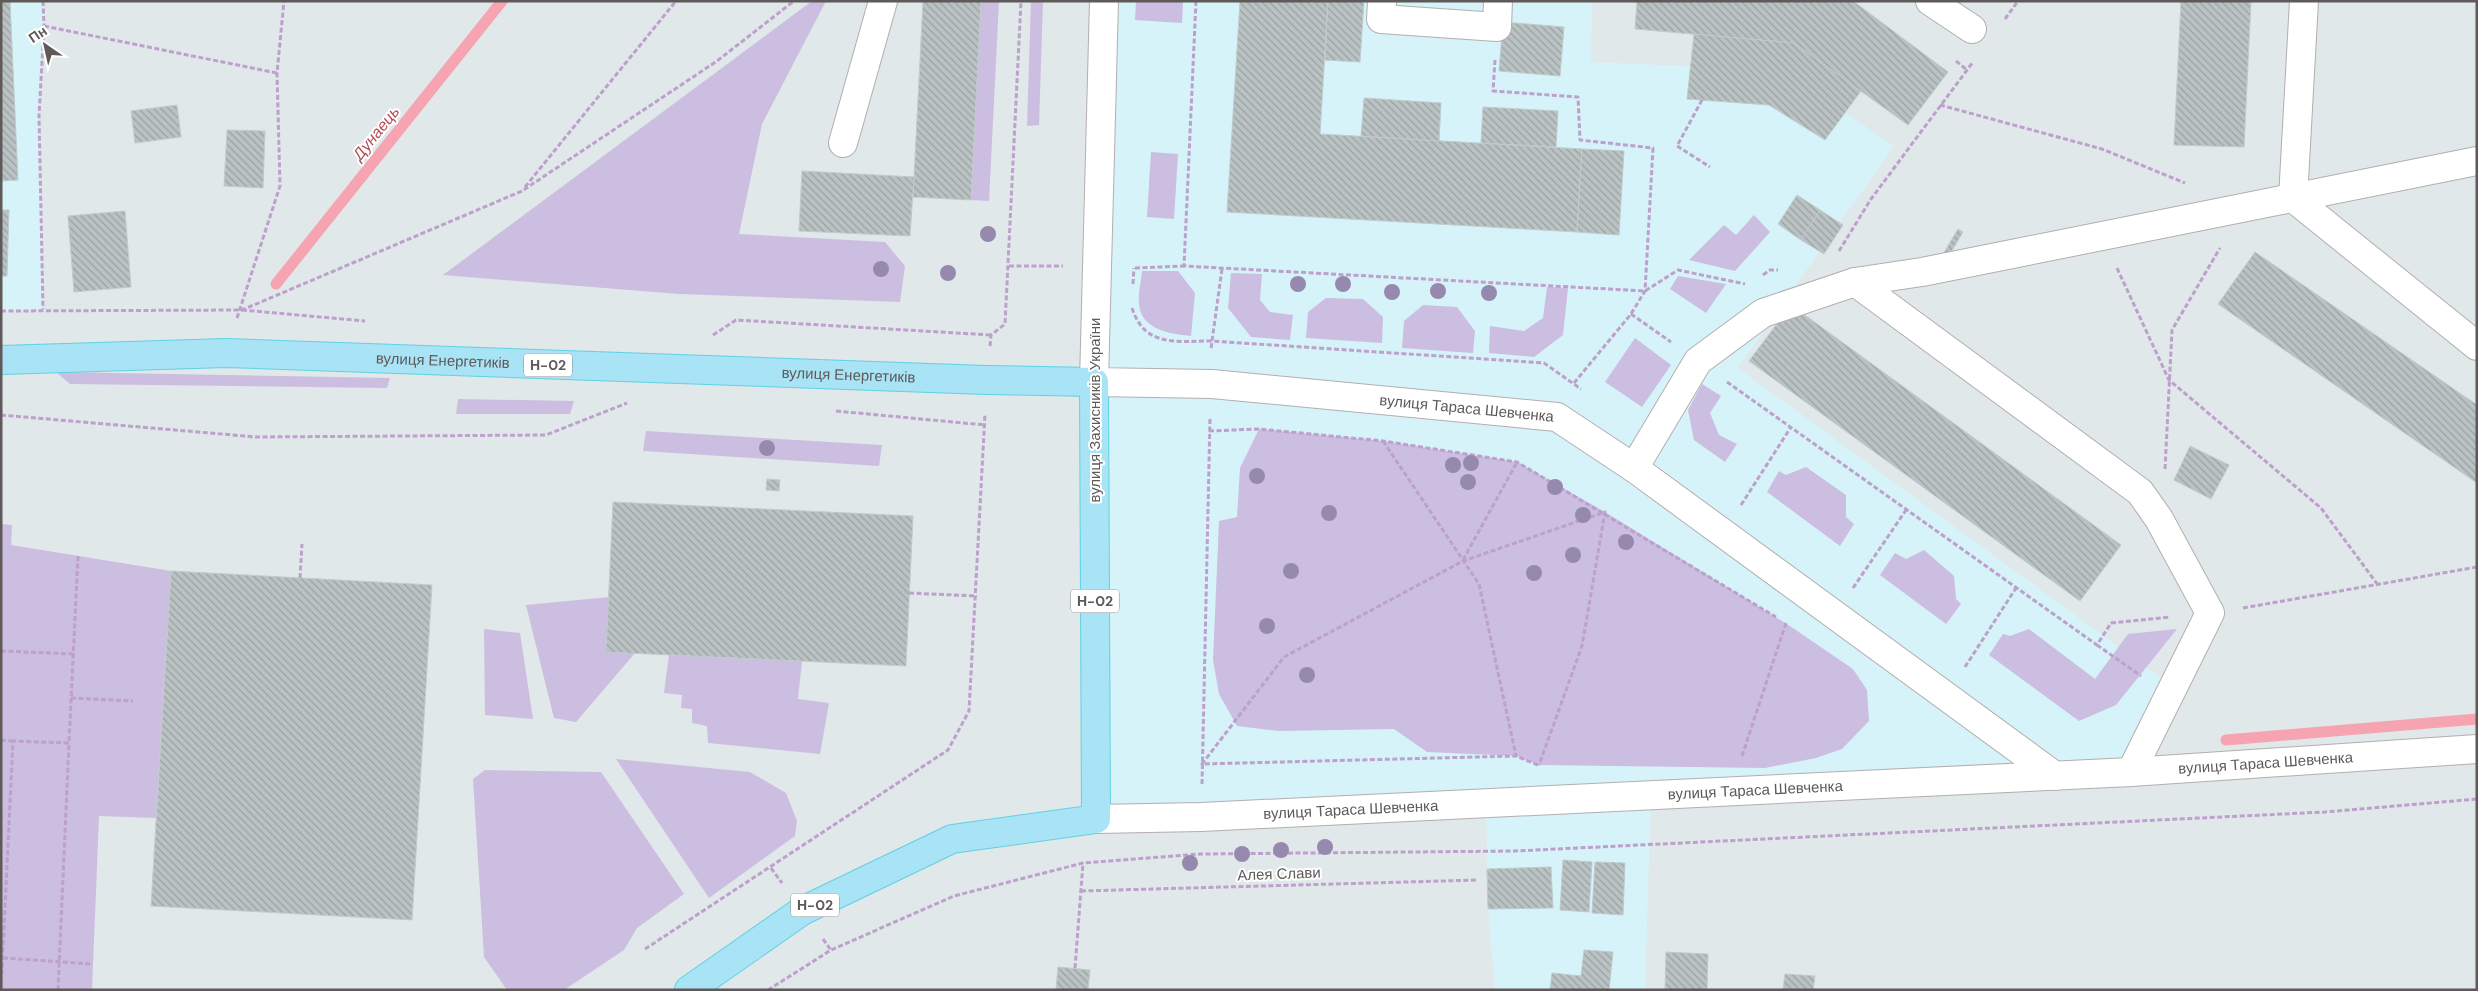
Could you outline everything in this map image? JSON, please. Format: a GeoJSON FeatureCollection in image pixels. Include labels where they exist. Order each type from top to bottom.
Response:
{"type":"FeatureCollection","features":[{"type":"Feature","properties":{"kind":"main road","name":"вулиця Енергетиків"},"geometry":{"type":"LineString","coordinates":[[1,360],[226,353],[986,380],[1094,382]]}},
{"type":"Feature","properties":{"kind":"main road","name":"вулиця Захисників України"},"geometry":{"type":"LineString","coordinates":[[1094,382],[1096,820]]}},
{"type":"Feature","properties":{"kind":"main road","name":"вулиця Тараса Шевченка"},"geometry":{"type":"LineString","coordinates":[[688,990],[802,911],[952,839],[1096,820]]}},
{"type":"Feature","properties":{"kind":"street"},"geometry":{"type":"LineString","coordinates":[[842,143],[883,1]]}},
{"type":"Feature","properties":{"kind":"street","name":"вулиця Захисників України"},"geometry":{"type":"LineString","coordinates":[[1094,382],[1104,1]]}},
{"type":"Feature","properties":{"kind":"street"},"geometry":{"type":"LineString","coordinates":[[1382,1],[1381,19],[1497,14]]}},
{"type":"Feature","properties":{"kind":"street"},"geometry":{"type":"LineString","coordinates":[[1930,1],[1975,42]]}},
{"type":"Feature","properties":{"kind":"street"},"geometry":{"type":"LineString","coordinates":[[2293,198],[2304,1]]}},
{"type":"Feature","properties":{"kind":"street"},"geometry":{"type":"LineString","coordinates":[[1634,468],[1698,361],[1763,313],[1854,282],[1922,272],[2477,161]]}},
{"type":"Feature","properties":{"kind":"street"},"geometry":{"type":"LineString","coordinates":[[2293,198],[2477,346]]}},
{"type":"Feature","properties":{"kind":"street"},"geometry":{"type":"LineString","coordinates":[[1854,282],[2140,492],[2159,519],[2210,613],[2131,772]]}},
{"type":"Feature","properties":{"kind":"street","name":"вулиця Тараса Шевченка"},"geometry":{"type":"LineString","coordinates":[[1094,382],[1212,384],[1557,416],[1634,468],[2055,776]]}},
{"type":"Feature","properties":{"kind":"street","name":"вулиця Тараса Шевченка"},"geometry":{"type":"LineString","coordinates":[[1096,820],[1201,817],[2055,776],[2477,749]]}},
{"type":"Feature","properties":{"kind":"path"},"geometry":{"type":"LineString","coordinates":[[43,1],[44,26],[40,116],[43,309]]}},
{"type":"Feature","properties":{"kind":"path"},"geometry":{"type":"LineString","coordinates":[[226,353],[280,186],[277,73],[284,1]]}},
{"type":"Feature","properties":{"kind":"path"},"geometry":{"type":"LineString","coordinates":[[522,191],[676,1]]}},
{"type":"Feature","properties":{"kind":"path"},"geometry":{"type":"LineString","coordinates":[[242,310],[522,191],[717,61],[794,1]]}},
{"type":"Feature","properties":{"kind":"path"},"geometry":{"type":"LineString","coordinates":[[706,340],[736,320],[991,335],[1006,324],[1021,1]]}},
{"type":"Feature","properties":{"kind":"path"},"geometry":{"type":"LineString","coordinates":[[1196,1],[1184,266],[1645,291],[1678,270],[1750,285]]}},
{"type":"Feature","properties":{"kind":"path"},"geometry":{"type":"LineString","coordinates":[[2001,24],[2018,1]]}},
{"type":"Feature","properties":{"kind":"path"},"geometry":{"type":"LineString","coordinates":[[1497,14],[1493,91],[1578,98],[1580,140],[1653,148],[1645,291],[1632,314],[1574,383]]}},
{"type":"Feature","properties":{"kind":"path"},"geometry":{"type":"LineString","coordinates":[[44,26],[277,73]]}},
{"type":"Feature","properties":{"kind":"path"},"geometry":{"type":"LineString","coordinates":[[1836,255],[1871,199],[1940,105],[1975,42]]}},
{"type":"Feature","properties":{"kind":"path"},"geometry":{"type":"LineString","coordinates":[[1702,100],[1677,146],[1710,167]]}},
{"type":"Feature","properties":{"kind":"path"},"geometry":{"type":"LineString","coordinates":[[1940,105],[2102,149],[2191,186]]}},
{"type":"Feature","properties":{"kind":"path"},"geometry":{"type":"LineString","coordinates":[[2159,519],[2164,476],[2172,330],[2244,208]]}},
{"type":"Feature","properties":{"kind":"path"},"geometry":{"type":"LineString","coordinates":[[2102,236],[2169,380],[2322,508],[2378,585]]}},
{"type":"Feature","properties":{"kind":"path"},"geometry":{"type":"LineString","coordinates":[[1133,292],[1134,268]]}},
{"type":"Feature","properties":{"kind":"path"},"geometry":{"type":"LineString","coordinates":[[1757,280],[1770,270],[1779,270]]}},
{"type":"Feature","properties":{"kind":"path"},"geometry":{"type":"LineString","coordinates":[[1132,301],[1132,309],[1136,319],[1151,336],[1163,341],[1212,341]]}},
{"type":"Feature","properties":{"kind":"path"},"geometry":{"type":"LineString","coordinates":[[1,311],[43,309],[242,310],[368,322]]}},
{"type":"Feature","properties":{"kind":"path"},"geometry":{"type":"LineString","coordinates":[[1632,314],[1698,361]]}},
{"type":"Feature","properties":{"kind":"path"},"geometry":{"type":"LineString","coordinates":[[645,949],[948,750],[969,711],[977,596],[986,380],[991,335]]}},
{"type":"Feature","properties":{"kind":"path"},"geometry":{"type":"LineString","coordinates":[[1200,854],[1209,430],[1212,384]]}},
{"type":"Feature","properties":{"kind":"path"},"geometry":{"type":"LineString","coordinates":[[1740,392],[2097,645],[2109,656],[2144,679]]}},
{"type":"Feature","properties":{"kind":"path"},"geometry":{"type":"LineString","coordinates":[[1,415],[256,437],[546,435],[632,401]]}},
{"type":"Feature","properties":{"kind":"path"},"geometry":{"type":"LineString","coordinates":[[827,411],[985,425]]}},
{"type":"Feature","properties":{"kind":"path"},"geometry":{"type":"LineString","coordinates":[[1736,513],[1791,427]]}},
{"type":"Feature","properties":{"kind":"path"},"geometry":{"type":"LineString","coordinates":[[1209,430],[1260,429],[1382,441],[1517,462],[1605,512],[1787,624],[1741,758]]}},
{"type":"Feature","properties":{"kind":"path"},"geometry":{"type":"LineString","coordinates":[[1382,441],[1479,584],[1516,756]]}},
{"type":"Feature","properties":{"kind":"path"},"geometry":{"type":"LineString","coordinates":[[1463,561],[1517,462]]}},
{"type":"Feature","properties":{"kind":"path"},"geometry":{"type":"LineString","coordinates":[[1852,589],[1906,510]]}},
{"type":"Feature","properties":{"kind":"path"},"geometry":{"type":"LineString","coordinates":[[1202,764],[1284,657],[1463,561],[1605,512]]}},
{"type":"Feature","properties":{"kind":"path"},"geometry":{"type":"LineString","coordinates":[[1539,765],[1582,646],[1605,512]]}},
{"type":"Feature","properties":{"kind":"path"},"geometry":{"type":"LineString","coordinates":[[300,578],[302,544]]}},
{"type":"Feature","properties":{"kind":"path"},"geometry":{"type":"LineString","coordinates":[[58,990],[78,556]]}},
{"type":"Feature","properties":{"kind":"path"},"geometry":{"type":"LineString","coordinates":[[2097,645],[2112,623],[2210,613],[2477,567]]}},
{"type":"Feature","properties":{"kind":"path"},"geometry":{"type":"LineString","coordinates":[[1964,668],[2016,588]]}},
{"type":"Feature","properties":{"kind":"path"},"geometry":{"type":"LineString","coordinates":[[909,593],[977,596]]}},
{"type":"Feature","properties":{"kind":"path"},"geometry":{"type":"LineString","coordinates":[[1,651],[74,654]]}},
{"type":"Feature","properties":{"kind":"path"},"geometry":{"type":"LineString","coordinates":[[71,698],[133,701]]}},
{"type":"Feature","properties":{"kind":"path"},"geometry":{"type":"LineString","coordinates":[[1,740],[69,743]]}},
{"type":"Feature","properties":{"kind":"path"},"geometry":{"type":"LineString","coordinates":[[1,990],[13,741]]}},
{"type":"Feature","properties":{"kind":"path"},"geometry":{"type":"LineString","coordinates":[[1202,764],[1516,756],[1539,765],[1549,765]]}},
{"type":"Feature","properties":{"kind":"path"},"geometry":{"type":"LineString","coordinates":[[768,990],[831,950],[954,896],[1083,863],[1200,854],[1515,851],[2325,812],[2477,798]]}},
{"type":"Feature","properties":{"kind":"path"},"geometry":{"type":"LineString","coordinates":[[1075,968],[1083,863]]}},
{"type":"Feature","properties":{"kind":"path","name":"Алея Слави"},"geometry":{"type":"LineString","coordinates":[[1081,890],[1478,880]]}},
{"type":"Feature","properties":{"kind":"path"},"geometry":{"type":"LineString","coordinates":[[2,958],[92,964]]}},
{"type":"Feature","properties":{"kind":"shaded area"},"geometry":{"type":"Polygon","coordinates":[[[1,1],[43,1],[44,26],[39,116],[43,309],[1,311],[1,1]]]}},
{"type":"Feature","properties":{"kind":"shaded area"},"geometry":{"type":"Polygon","coordinates":[[[812,1],[826,1],[762,124],[739,234],[885,242],[905,266],[900,302],[679,294],[443,275],[812,1]]]}},
{"type":"Feature","properties":{"kind":"shaded area"},"geometry":{"type":"Polygon","coordinates":[[[981,1],[999,1],[989,201],[971,200],[981,1]]]}},
{"type":"Feature","properties":{"kind":"shaded area"},"geometry":{"type":"Polygon","coordinates":[[[1031,1],[1043,1],[1039,125],[1027,126],[1031,1]]]}},
{"type":"Feature","properties":{"kind":"shaded area"},"geometry":{"type":"Polygon","coordinates":[[[1104,1],[1592,1],[1591,62],[1783,70],[1894,146],[1738,368],[2165,681],[2131,772],[1651,795],[1645,990],[1495,990],[1488,909],[1486,803],[1096,819],[1104,1]]]}},
{"type":"Feature","properties":{"kind":"shaded area"},"geometry":{"type":"Polygon","coordinates":[[[1136,1],[1183,1],[1182,23],[1135,20],[1136,1]]]}},
{"type":"Feature","properties":{"kind":"shaded area"},"geometry":{"type":"Polygon","coordinates":[[[1151,152],[1178,154],[1174,219],[1147,217],[1151,152]]]}},
{"type":"Feature","properties":{"kind":"shaded area"},"geometry":{"type":"Polygon","coordinates":[[[1754,215],[1770,232],[1735,271],[1689,260],[1724,225],[1736,235],[1754,215]]]}},
{"type":"Feature","properties":{"kind":"shaded area"},"geometry":{"type":"Polygon","coordinates":[[[1142,271],[1178,271],[1195,293],[1191,336],[1166,332],[1151,325],[1145,319],[1139,303],[1142,271]]]}},
{"type":"Feature","properties":{"kind":"shaded area"},"geometry":{"type":"Polygon","coordinates":[[[1231,273],[1262,274],[1260,300],[1270,312],[1293,315],[1290,340],[1251,337],[1228,308],[1231,273]]]}},
{"type":"Feature","properties":{"kind":"shaded area"},"geometry":{"type":"Polygon","coordinates":[[[1678,276],[1726,284],[1706,313],[1670,289],[1678,276]]]}},
{"type":"Feature","properties":{"kind":"shaded area"},"geometry":{"type":"Polygon","coordinates":[[[1547,287],[1568,288],[1563,335],[1534,357],[1489,353],[1490,326],[1524,331],[1543,318],[1547,287]]]}},
{"type":"Feature","properties":{"kind":"shaded area"},"geometry":{"type":"Polygon","coordinates":[[[1326,298],[1363,299],[1383,317],[1382,343],[1306,338],[1308,312],[1326,298]]]}},
{"type":"Feature","properties":{"kind":"shaded area"},"geometry":{"type":"Polygon","coordinates":[[[1423,305],[1457,307],[1475,331],[1473,353],[1402,348],[1404,321],[1423,305]]]}},
{"type":"Feature","properties":{"kind":"shaded area"},"geometry":{"type":"Polygon","coordinates":[[[1635,338],[1671,365],[1642,407],[1605,382],[1635,338]]]}},
{"type":"Feature","properties":{"kind":"shaded area"},"geometry":{"type":"Polygon","coordinates":[[[56,372],[390,378],[387,388],[70,384],[56,372]]]}},
{"type":"Feature","properties":{"kind":"shaded area"},"geometry":{"type":"Polygon","coordinates":[[[1702,384],[1721,396],[1710,413],[1719,435],[1737,444],[1725,462],[1694,440],[1688,410],[1702,384]]]}},
{"type":"Feature","properties":{"kind":"shaded area"},"geometry":{"type":"Polygon","coordinates":[[[458,399],[574,401],[570,414],[456,414],[458,399]]]}},
{"type":"Feature","properties":{"kind":"shaded area"},"geometry":{"type":"Polygon","coordinates":[[[1259,429],[1383,441],[1517,462],[1605,512],[1787,624],[1853,669],[1867,690],[1869,721],[1842,749],[1816,758],[1765,768],[1539,765],[1516,756],[1427,752],[1394,729],[1278,731],[1237,726],[1219,694],[1213,660],[1219,521],[1237,517],[1240,468],[1259,429]]]}},
{"type":"Feature","properties":{"kind":"shaded area"},"geometry":{"type":"Polygon","coordinates":[[[646,431],[882,445],[879,466],[643,451],[646,431]]]}},
{"type":"Feature","properties":{"kind":"shaded area"},"geometry":{"type":"Polygon","coordinates":[[[1806,467],[1846,495],[1846,517],[1854,524],[1840,546],[1767,492],[1779,471],[1786,475],[1806,467]]]}},
{"type":"Feature","properties":{"kind":"shaded area"},"geometry":{"type":"Polygon","coordinates":[[[1,524],[12,525],[11,545],[171,571],[156,818],[99,816],[92,990],[1,990],[1,524]]]}},
{"type":"Feature","properties":{"kind":"shaded area"},"geometry":{"type":"Polygon","coordinates":[[[1924,550],[1954,576],[1956,599],[1961,604],[1946,624],[1880,575],[1895,553],[1906,559],[1924,550]]]}},
{"type":"Feature","properties":{"kind":"shaded area"},"geometry":{"type":"Polygon","coordinates":[[[609,597],[606,652],[635,653],[576,722],[554,718],[526,605],[609,597]]]}},
{"type":"Feature","properties":{"kind":"shaded area"},"geometry":{"type":"Polygon","coordinates":[[[484,629],[520,633],[533,719],[485,715],[484,629]]]}},
{"type":"Feature","properties":{"kind":"shaded area"},"geometry":{"type":"Polygon","coordinates":[[[2029,629],[2095,679],[2128,634],[2177,629],[2116,705],[2079,721],[1989,655],[2003,634],[2010,636],[2029,629]]]}},
{"type":"Feature","properties":{"kind":"shaded area"},"geometry":{"type":"Polygon","coordinates":[[[669,655],[802,661],[798,699],[829,703],[820,754],[708,743],[707,726],[692,723],[692,709],[681,708],[682,695],[664,693],[669,655]]]}},
{"type":"Feature","properties":{"kind":"shaded area"},"geometry":{"type":"Polygon","coordinates":[[[616,759],[750,772],[786,793],[797,821],[795,836],[709,898],[616,759]]]}},
{"type":"Feature","properties":{"kind":"shaded area"},"geometry":{"type":"Polygon","coordinates":[[[485,770],[601,772],[684,894],[637,928],[624,950],[564,990],[507,990],[484,957],[473,779],[485,770]]]}},
{"type":"Feature","properties":{"kind":"building"},"geometry":{"type":"Polygon","coordinates":[[[1,1],[10,1],[18,180],[1,181],[1,1]]]}},
{"type":"Feature","properties":{"kind":"building"},"geometry":{"type":"Polygon","coordinates":[[[923,1],[981,1],[971,200],[913,197],[923,1]]]}},
{"type":"Feature","properties":{"kind":"building"},"geometry":{"type":"Polygon","coordinates":[[[1240,1],[1328,1],[1320,134],[1582,149],[1577,232],[1227,212],[1240,1]]]}},
{"type":"Feature","properties":{"kind":"building"},"geometry":{"type":"Polygon","coordinates":[[[1328,1],[1364,1],[1360,62],[1325,60],[1328,1]]]}},
{"type":"Feature","properties":{"kind":"building"},"geometry":{"type":"Polygon","coordinates":[[[1637,1],[1853,1],[1948,72],[1908,125],[1794,43],[1635,29],[1637,1]]]}},
{"type":"Feature","properties":{"kind":"building"},"geometry":{"type":"Polygon","coordinates":[[[2181,1],[2251,1],[2244,147],[2174,145],[2181,1]]]}},
{"type":"Feature","properties":{"kind":"building"},"geometry":{"type":"Polygon","coordinates":[[[1503,22],[1564,27],[1560,76],[1499,71],[1503,22]]]}},
{"type":"Feature","properties":{"kind":"building"},"geometry":{"type":"Polygon","coordinates":[[[1694,34],[1794,43],[1861,91],[1825,140],[1769,105],[1687,99],[1694,34]]]}},
{"type":"Feature","properties":{"kind":"building"},"geometry":{"type":"Polygon","coordinates":[[[1364,98],[1441,103],[1439,141],[1361,136],[1364,98]]]}},
{"type":"Feature","properties":{"kind":"building"},"geometry":{"type":"Polygon","coordinates":[[[177,105],[181,137],[135,143],[131,111],[177,105]]]}},
{"type":"Feature","properties":{"kind":"building"},"geometry":{"type":"Polygon","coordinates":[[[1483,107],[1558,111],[1556,147],[1481,143],[1483,107]]]}},
{"type":"Feature","properties":{"kind":"building"},"geometry":{"type":"Polygon","coordinates":[[[227,130],[265,131],[263,188],[224,186],[227,130]]]}},
{"type":"Feature","properties":{"kind":"building"},"geometry":{"type":"Polygon","coordinates":[[[1582,149],[1624,151],[1619,235],[1577,232],[1582,149]]]}},
{"type":"Feature","properties":{"kind":"building"},"geometry":{"type":"Polygon","coordinates":[[[802,171],[914,177],[910,236],[799,231],[802,171]]]}},
{"type":"Feature","properties":{"kind":"building"},"geometry":{"type":"Polygon","coordinates":[[[1797,195],[1820,210],[1801,240],[1778,224],[1797,195]]]}},
{"type":"Feature","properties":{"kind":"building"},"geometry":{"type":"Polygon","coordinates":[[[1,210],[9,210],[7,276],[1,276],[1,210]]]}},
{"type":"Feature","properties":{"kind":"building"},"geometry":{"type":"Polygon","coordinates":[[[1820,210],[1843,225],[1824,254],[1801,240],[1820,210]]]}},
{"type":"Feature","properties":{"kind":"building"},"geometry":{"type":"Polygon","coordinates":[[[125,211],[131,287],[74,292],[68,216],[125,211]]]}},
{"type":"Feature","properties":{"kind":"building"},"geometry":{"type":"Polygon","coordinates":[[[1958,229],[1963,232],[1947,259],[1942,256],[1958,229]]]}},
{"type":"Feature","properties":{"kind":"building"},"geometry":{"type":"Polygon","coordinates":[[[2255,252],[2477,405],[2477,483],[2218,304],[2255,252]]]}},
{"type":"Feature","properties":{"kind":"building"},"geometry":{"type":"Polygon","coordinates":[[[1791,305],[2121,545],[2080,601],[1749,361],[1791,305]]]}},
{"type":"Feature","properties":{"kind":"building"},"geometry":{"type":"Polygon","coordinates":[[[2190,446],[2229,465],[2211,499],[2174,480],[2190,446]]]}},
{"type":"Feature","properties":{"kind":"building"},"geometry":{"type":"Polygon","coordinates":[[[767,479],[780,480],[779,491],[766,490],[767,479]]]}},
{"type":"Feature","properties":{"kind":"building"},"geometry":{"type":"Polygon","coordinates":[[[613,502],[913,516],[906,666],[606,652],[613,502]]]}},
{"type":"Feature","properties":{"kind":"building"},"geometry":{"type":"Polygon","coordinates":[[[171,571],[432,585],[412,920],[151,906],[171,571]]]}},
{"type":"Feature","properties":{"kind":"building"},"geometry":{"type":"Polygon","coordinates":[[[1563,860],[1592,862],[1589,912],[1560,910],[1563,860]]]}},
{"type":"Feature","properties":{"kind":"building"},"geometry":{"type":"Polygon","coordinates":[[[1595,862],[1625,863],[1623,915],[1592,913],[1595,862]]]}},
{"type":"Feature","properties":{"kind":"building"},"geometry":{"type":"Polygon","coordinates":[[[1551,867],[1553,908],[1488,909],[1487,869],[1551,867]]]}},
{"type":"Feature","properties":{"kind":"building"},"geometry":{"type":"Polygon","coordinates":[[[1584,950],[1613,952],[1609,990],[1550,990],[1552,973],[1581,976],[1584,950]]]}},
{"type":"Feature","properties":{"kind":"building"},"geometry":{"type":"Polygon","coordinates":[[[1666,952],[1708,954],[1707,990],[1665,990],[1666,952]]]}},
{"type":"Feature","properties":{"kind":"building"},"geometry":{"type":"Polygon","coordinates":[[[1058,967],[1090,970],[1088,990],[1056,990],[1058,967]]]}},
{"type":"Feature","properties":{"kind":"building"},"geometry":{"type":"Polygon","coordinates":[[[1785,974],[1815,976],[1813,990],[1783,990],[1785,974]]]}},
{"type":"Feature","properties":{"kind":"waterway","name":"Дунаець"},"geometry":{"type":"LineString","coordinates":[[276,284],[502,1]]}},
{"type":"Feature","properties":{"kind":"waterway"},"geometry":{"type":"LineString","coordinates":[[2226,740],[2477,719]]}}]}
